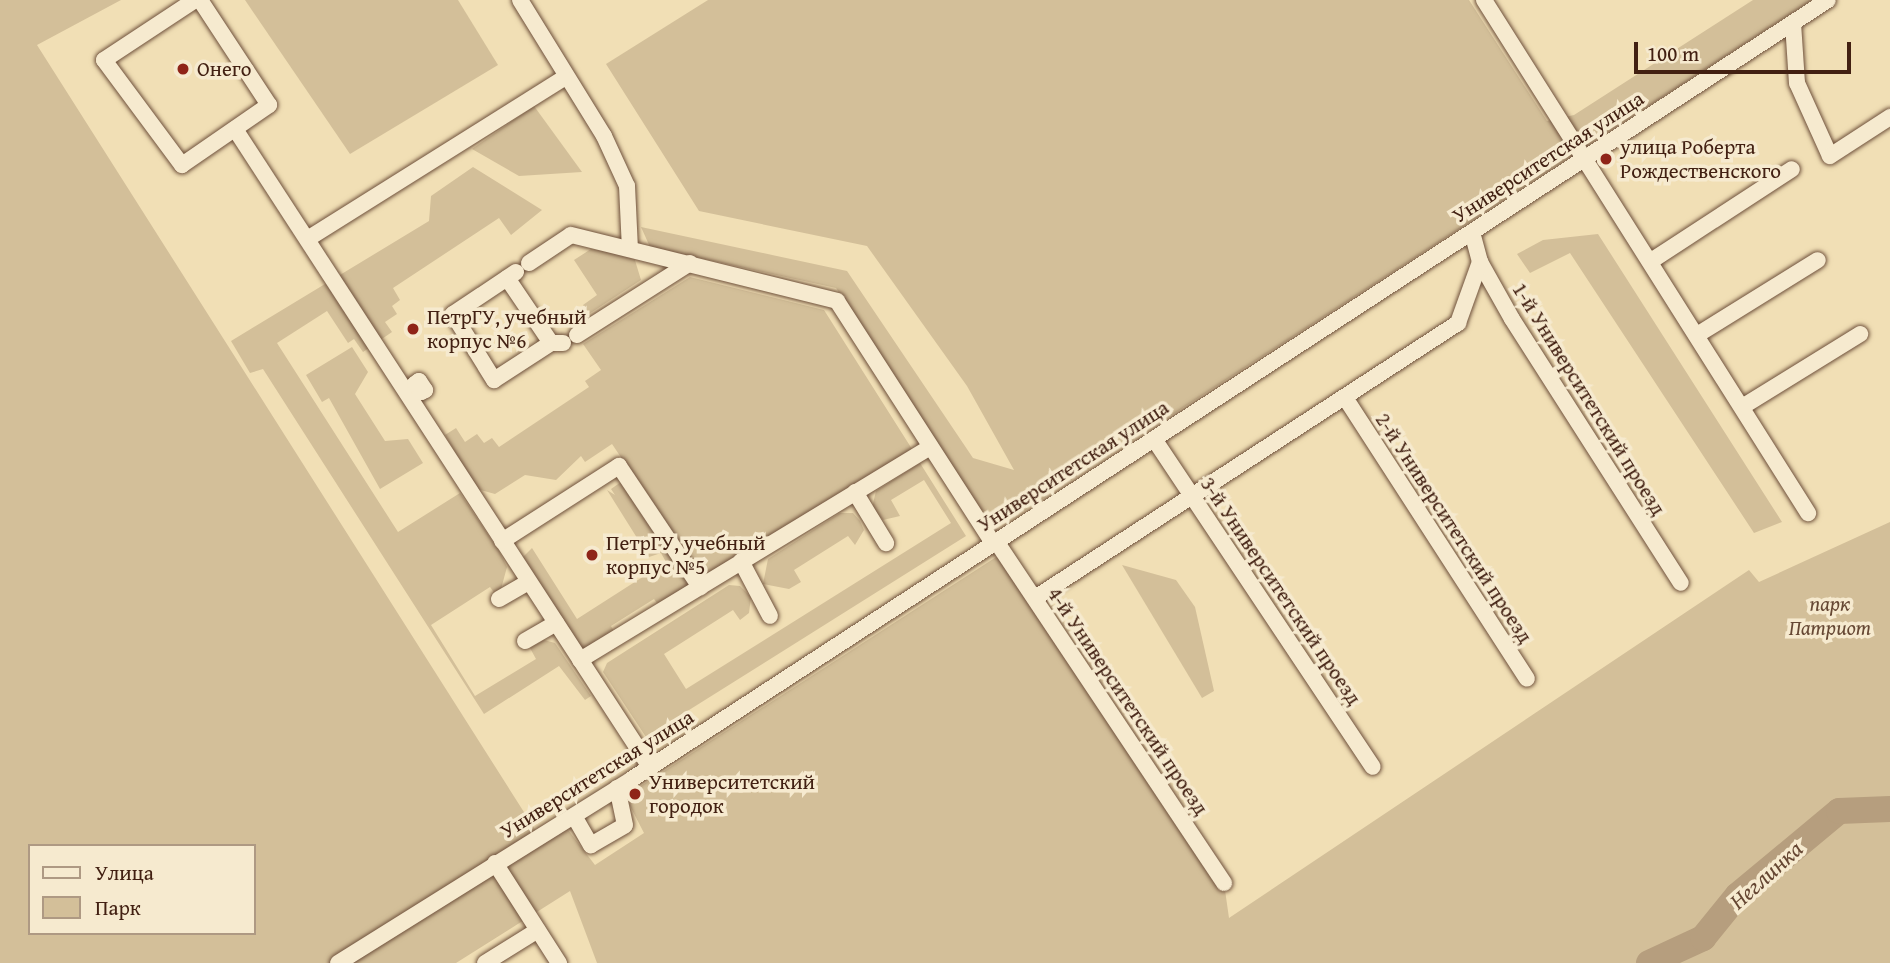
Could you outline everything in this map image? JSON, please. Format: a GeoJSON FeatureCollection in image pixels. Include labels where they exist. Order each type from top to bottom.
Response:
{"type":"FeatureCollection","features":[{"type":"Feature","properties":{"kind":"street"},"geometry":{"type":"LineString","coordinates":[[198,0],[269,105],[235,130],[181,165],[104,60],[198,0]]}},
{"type":"Feature","properties":{"kind":"street"},"geometry":{"type":"LineString","coordinates":[[520,0],[564,78],[604,136],[627,186],[630,249]]}},
{"type":"Feature","properties":{"kind":"street"},"geometry":{"type":"LineString","coordinates":[[1484,0],[1808,513]]}},
{"type":"Feature","properties":{"kind":"street","name":"Университетская улица"},"geometry":{"type":"LineString","coordinates":[[338,963],[650,767],[1829,0]]}},
{"type":"Feature","properties":{"kind":"street"},"geometry":{"type":"LineString","coordinates":[[1793,23],[1797,83],[1830,156],[1890,117]]}},
{"type":"Feature","properties":{"kind":"street"},"geometry":{"type":"LineString","coordinates":[[309,238],[564,78]]}},
{"type":"Feature","properties":{"kind":"street"},"geometry":{"type":"LineString","coordinates":[[235,130],[309,238],[650,767]]}},
{"type":"Feature","properties":{"kind":"street"},"geometry":{"type":"LineString","coordinates":[[1651,261],[1791,169]]}},
{"type":"Feature","properties":{"kind":"street","name":"1-й Университетский проезд"},"geometry":{"type":"LineString","coordinates":[[1472,232],[1480,262],[1681,583]]}},
{"type":"Feature","properties":{"kind":"street","name":"4-й Университетский проезд"},"geometry":{"type":"LineString","coordinates":[[564,340],[494,380],[453,314],[571,235],[836,300],[930,447],[1035,598],[1224,883]]}},
{"type":"Feature","properties":{"kind":"street"},"geometry":{"type":"LineString","coordinates":[[1697,335],[1818,260]]}},
{"type":"Feature","properties":{"kind":"street"},"geometry":{"type":"LineString","coordinates":[[1035,598],[1190,494],[1346,399],[1458,323],[1480,262]]}},
{"type":"Feature","properties":{"kind":"street"},"geometry":{"type":"LineString","coordinates":[[517,271],[564,340],[690,263]]}},
{"type":"Feature","properties":{"kind":"street"},"geometry":{"type":"LineString","coordinates":[[1742,407],[1860,334]]}},
{"type":"Feature","properties":{"kind":"street","name":"2-й Университетский проезд"},"geometry":{"type":"LineString","coordinates":[[1346,399],[1527,679]]}},
{"type":"Feature","properties":{"kind":"street","name":"3-й Университетский проезд"},"geometry":{"type":"LineString","coordinates":[[1154,439],[1373,767]]}},
{"type":"Feature","properties":{"kind":"street"},"geometry":{"type":"LineString","coordinates":[[580,660],[930,447]]}},
{"type":"Feature","properties":{"kind":"street"},"geometry":{"type":"LineString","coordinates":[[502,541],[619,466],[700,587]]}},
{"type":"Feature","properties":{"kind":"street"},"geometry":{"type":"LineString","coordinates":[[855,492],[887,543]]}},
{"type":"Feature","properties":{"kind":"street"},"geometry":{"type":"LineString","coordinates":[[741,561],[770,616]]}},
{"type":"Feature","properties":{"kind":"street"},"geometry":{"type":"LineString","coordinates":[[499,599],[529,582]]}},
{"type":"Feature","properties":{"kind":"street"},"geometry":{"type":"LineString","coordinates":[[525,641],[556,623]]}},
{"type":"Feature","properties":{"kind":"street"},"geometry":{"type":"LineString","coordinates":[[574,816],[591,845],[625,825],[617,788]]}},
{"type":"Feature","properties":{"kind":"street"},"geometry":{"type":"LineString","coordinates":[[495,863],[559,963]]}},
{"type":"Feature","properties":{"kind":"street"},"geometry":{"type":"LineString","coordinates":[[485,963],[538,930]]}},
{"type":"Feature","properties":{"kind":"green space","name":"парк Патриот"},"geometry":{"type":"Polygon","coordinates":[[[0,0],[121,0],[37,45],[536,831],[565,826],[595,865],[644,833],[628,802],[633,791],[1004,552],[1224,883],[1229,918],[1749,570],[1759,582],[1890,522],[1890,963],[597,963],[570,891],[456,963],[0,963],[0,0]]]}},
{"type":"Feature","properties":{"kind":"green space"},"geometry":{"type":"Polygon","coordinates":[[[245,0],[458,0],[498,65],[350,154],[245,0]]]}},
{"type":"Feature","properties":{"kind":"green space"},"geometry":{"type":"Polygon","coordinates":[[[708,0],[1469,0],[1547,121],[1574,115],[1753,0],[1812,0],[1010,520],[979,509],[836,288],[650,247],[641,227],[847,271],[973,458],[1014,470],[967,386],[867,246],[699,211],[606,64],[708,0]]]}},
{"type":"Feature","properties":{"kind":"green space"},"geometry":{"type":"Polygon","coordinates":[[[534,106],[582,172],[519,176],[472,149],[534,106]]]}},
{"type":"Feature","properties":{"kind":"green space"},"geometry":{"type":"Polygon","coordinates":[[[473,167],[542,210],[511,235],[499,218],[393,288],[400,300],[392,306],[397,314],[385,322],[392,332],[363,352],[354,339],[348,343],[327,311],[277,343],[398,532],[460,493],[499,551],[507,567],[501,589],[495,594],[490,587],[431,625],[475,696],[536,659],[530,648],[544,640],[555,643],[591,696],[585,700],[559,666],[484,714],[263,369],[250,373],[231,341],[429,221],[431,196],[473,167]]]}},
{"type":"Feature","properties":{"kind":"green space"},"geometry":{"type":"Polygon","coordinates":[[[1598,234],[1782,522],[1754,533],[1570,253],[1530,273],[1517,254],[1543,240],[1598,234]]]}},
{"type":"Feature","properties":{"kind":"green space"},"geometry":{"type":"Polygon","coordinates":[[[591,249],[634,257],[641,280],[589,314],[583,305],[597,295],[574,260],[591,249]]]}},
{"type":"Feature","properties":{"kind":"green space"},"geometry":{"type":"Polygon","coordinates":[[[690,277],[824,310],[912,449],[713,575],[701,576],[612,444],[585,462],[581,456],[556,480],[525,475],[495,494],[477,489],[445,435],[456,428],[465,442],[477,434],[484,443],[492,438],[499,447],[589,387],[585,381],[601,370],[583,344],[690,277]]]}},
{"type":"Feature","properties":{"kind":"green space"},"geometry":{"type":"Polygon","coordinates":[[[352,347],[368,372],[355,394],[385,441],[408,439],[423,463],[380,489],[329,398],[322,402],[306,375],[352,347]]]}},
{"type":"Feature","properties":{"kind":"green space"},"geometry":{"type":"Polygon","coordinates":[[[920,463],[966,536],[646,737],[603,672],[607,663],[729,585],[740,586],[751,597],[749,613],[740,620],[733,610],[664,654],[686,689],[951,523],[924,480],[891,500],[900,516],[883,520],[872,508],[876,491],[920,463]]]}},
{"type":"Feature","properties":{"kind":"green space"},"geometry":{"type":"Polygon","coordinates":[[[621,482],[694,590],[662,610],[654,599],[611,626],[617,637],[587,656],[523,557],[532,548],[577,619],[666,562],[661,553],[649,557],[607,490],[615,495],[611,489],[621,482]]]}},
{"type":"Feature","properties":{"kind":"green space"},"geometry":{"type":"Polygon","coordinates":[[[840,513],[853,513],[860,521],[864,530],[855,545],[848,536],[794,570],[801,582],[789,589],[763,584],[768,559],[840,513]]]}},
{"type":"Feature","properties":{"kind":"green space"},"geometry":{"type":"Polygon","coordinates":[[[1122,565],[1176,580],[1195,607],[1214,691],[1202,698],[1122,565]]]}},
{"type":"Feature","properties":{"kind":"waterway","name":"Неглинка"},"geometry":{"type":"LineString","coordinates":[[1649,963],[1703,938],[1738,895],[1839,811],[1890,809]]}},
{"type":"Feature","properties":{"kind":"place","name":"Онего"},"geometry":{"type":"Point","coordinates":[183,69]}},
{"type":"Feature","properties":{"kind":"place","name":"улица Роберта Рождественского"},"geometry":{"type":"Point","coordinates":[1606,159]}},
{"type":"Feature","properties":{"kind":"place","name":"ПетрГУ, учебный корпус №6"},"geometry":{"type":"Point","coordinates":[413,329]}},
{"type":"Feature","properties":{"kind":"place","name":"ПетрГУ, учебный корпус №5"},"geometry":{"type":"Point","coordinates":[592,555]}},
{"type":"Feature","properties":{"kind":"place","name":"Университетский городок"},"geometry":{"type":"Point","coordinates":[635,794]}}]}
